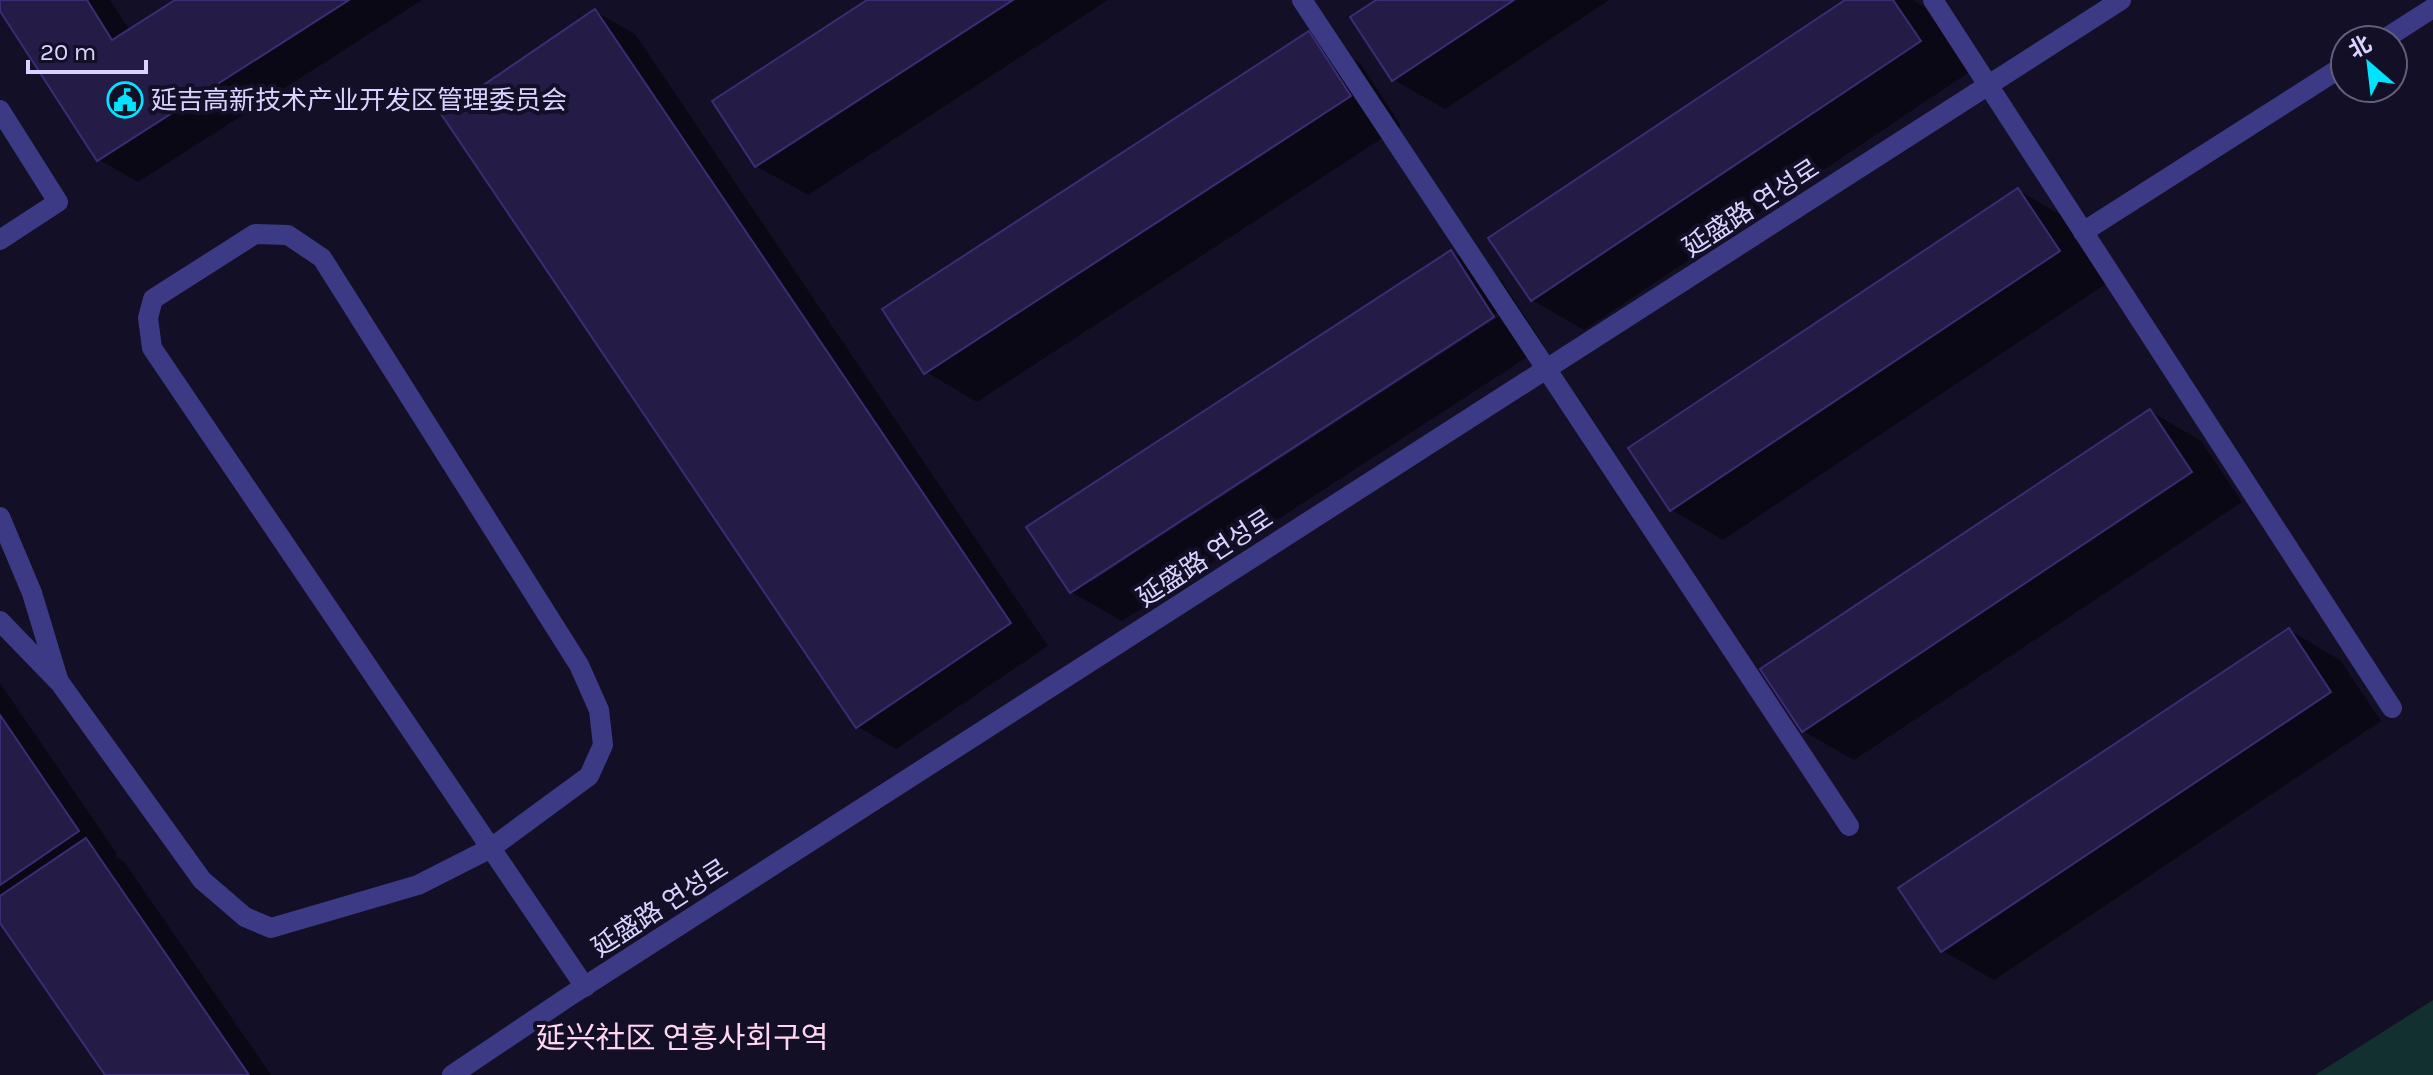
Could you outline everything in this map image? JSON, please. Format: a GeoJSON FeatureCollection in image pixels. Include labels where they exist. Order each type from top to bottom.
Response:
{"type":"FeatureCollection","features":[{"type":"Feature","properties":{"kind":"street"},"geometry":{"type":"LineString","coordinates":[[1302,0],[1849,826]]}},
{"type":"Feature","properties":{"kind":"street"},"geometry":{"type":"LineString","coordinates":[[1933,0],[2392,708]]}},
{"type":"Feature","properties":{"kind":"street","name":"延盛路 연성로"},"geometry":{"type":"LineString","coordinates":[[452,1075],[2121,0]]}},
{"type":"Feature","properties":{"kind":"street"},"geometry":{"type":"LineString","coordinates":[[2408,24],[2433,8]]}},
{"type":"Feature","properties":{"kind":"street"},"geometry":{"type":"LineString","coordinates":[[2083,232],[2329,75]]}},
{"type":"Feature","properties":{"kind":"street"},"geometry":{"type":"LineString","coordinates":[[0,110],[58,202],[0,240]]}},
{"type":"Feature","properties":{"kind":"street"},"geometry":{"type":"LineString","coordinates":[[0,621],[60,683],[202,880],[245,917],[271,928],[418,885],[491,848],[589,776],[603,745],[599,710],[579,665],[322,258],[288,235],[255,234],[153,299],[148,318],[152,348],[491,848],[585,987]]}},
{"type":"Feature","properties":{"kind":"street"},"geometry":{"type":"LineString","coordinates":[[0,517],[32,593],[60,683]]}},
{"type":"Feature","properties":{"kind":"green space"},"geometry":{"type":"Polygon","coordinates":[[[2433,1000],[2433,1075],[2315,1075],[2433,1000]]]}},
{"type":"Feature","properties":{"kind":"building","name":"延吉高新技术产业开发区管理委员会"},"geometry":{"type":"Polygon","coordinates":[[[0,0],[87,0],[112,40],[175,0],[349,0],[97,161],[0,11],[0,0]]]}},
{"type":"Feature","properties":{"kind":"building"},"geometry":{"type":"Polygon","coordinates":[[[867,0],[1013,0],[755,167],[712,101],[867,0]]]}},
{"type":"Feature","properties":{"kind":"building"},"geometry":{"type":"Polygon","coordinates":[[[1376,0],[1514,0],[1392,81],[1350,17],[1376,0]]]}},
{"type":"Feature","properties":{"kind":"building"},"geometry":{"type":"Polygon","coordinates":[[[1845,0],[1893,0],[1921,41],[1531,301],[1488,238],[1845,0]]]}},
{"type":"Feature","properties":{"kind":"building"},"geometry":{"type":"Polygon","coordinates":[[[595,9],[1011,623],[856,728],[441,114],[595,9]]]}},
{"type":"Feature","properties":{"kind":"building"},"geometry":{"type":"Polygon","coordinates":[[[1309,31],[1351,96],[924,374],[882,309],[1309,31]]]}},
{"type":"Feature","properties":{"kind":"building"},"geometry":{"type":"Polygon","coordinates":[[[2018,188],[2060,251],[1670,511],[1628,448],[2018,188]]]}},
{"type":"Feature","properties":{"kind":"building"},"geometry":{"type":"Polygon","coordinates":[[[1451,250],[1494,317],[1070,593],[1026,527],[1451,250]]]}},
{"type":"Feature","properties":{"kind":"building"},"geometry":{"type":"Polygon","coordinates":[[[2150,409],[2192,472],[1802,732],[1760,669],[2150,409]]]}},
{"type":"Feature","properties":{"kind":"building"},"geometry":{"type":"Polygon","coordinates":[[[2289,628],[2331,692],[1941,952],[1898,888],[2289,628]]]}},
{"type":"Feature","properties":{"kind":"building"},"geometry":{"type":"Polygon","coordinates":[[[0,715],[79,831],[0,885],[0,715]]]}},
{"type":"Feature","properties":{"kind":"building"},"geometry":{"type":"Polygon","coordinates":[[[86,838],[249,1075],[105,1075],[0,923],[0,896],[86,838]]]}},
{"type":"Feature","properties":{"kind":"place","name":"延吉高新技术产业开发区管理委员会"},"geometry":{"type":"Point","coordinates":[125,100]}},
{"type":"Feature","properties":{"kind":"district","name":"延兴社区 연흥사회구역"},"geometry":{"type":"Point","coordinates":[682,1038]}}]}
